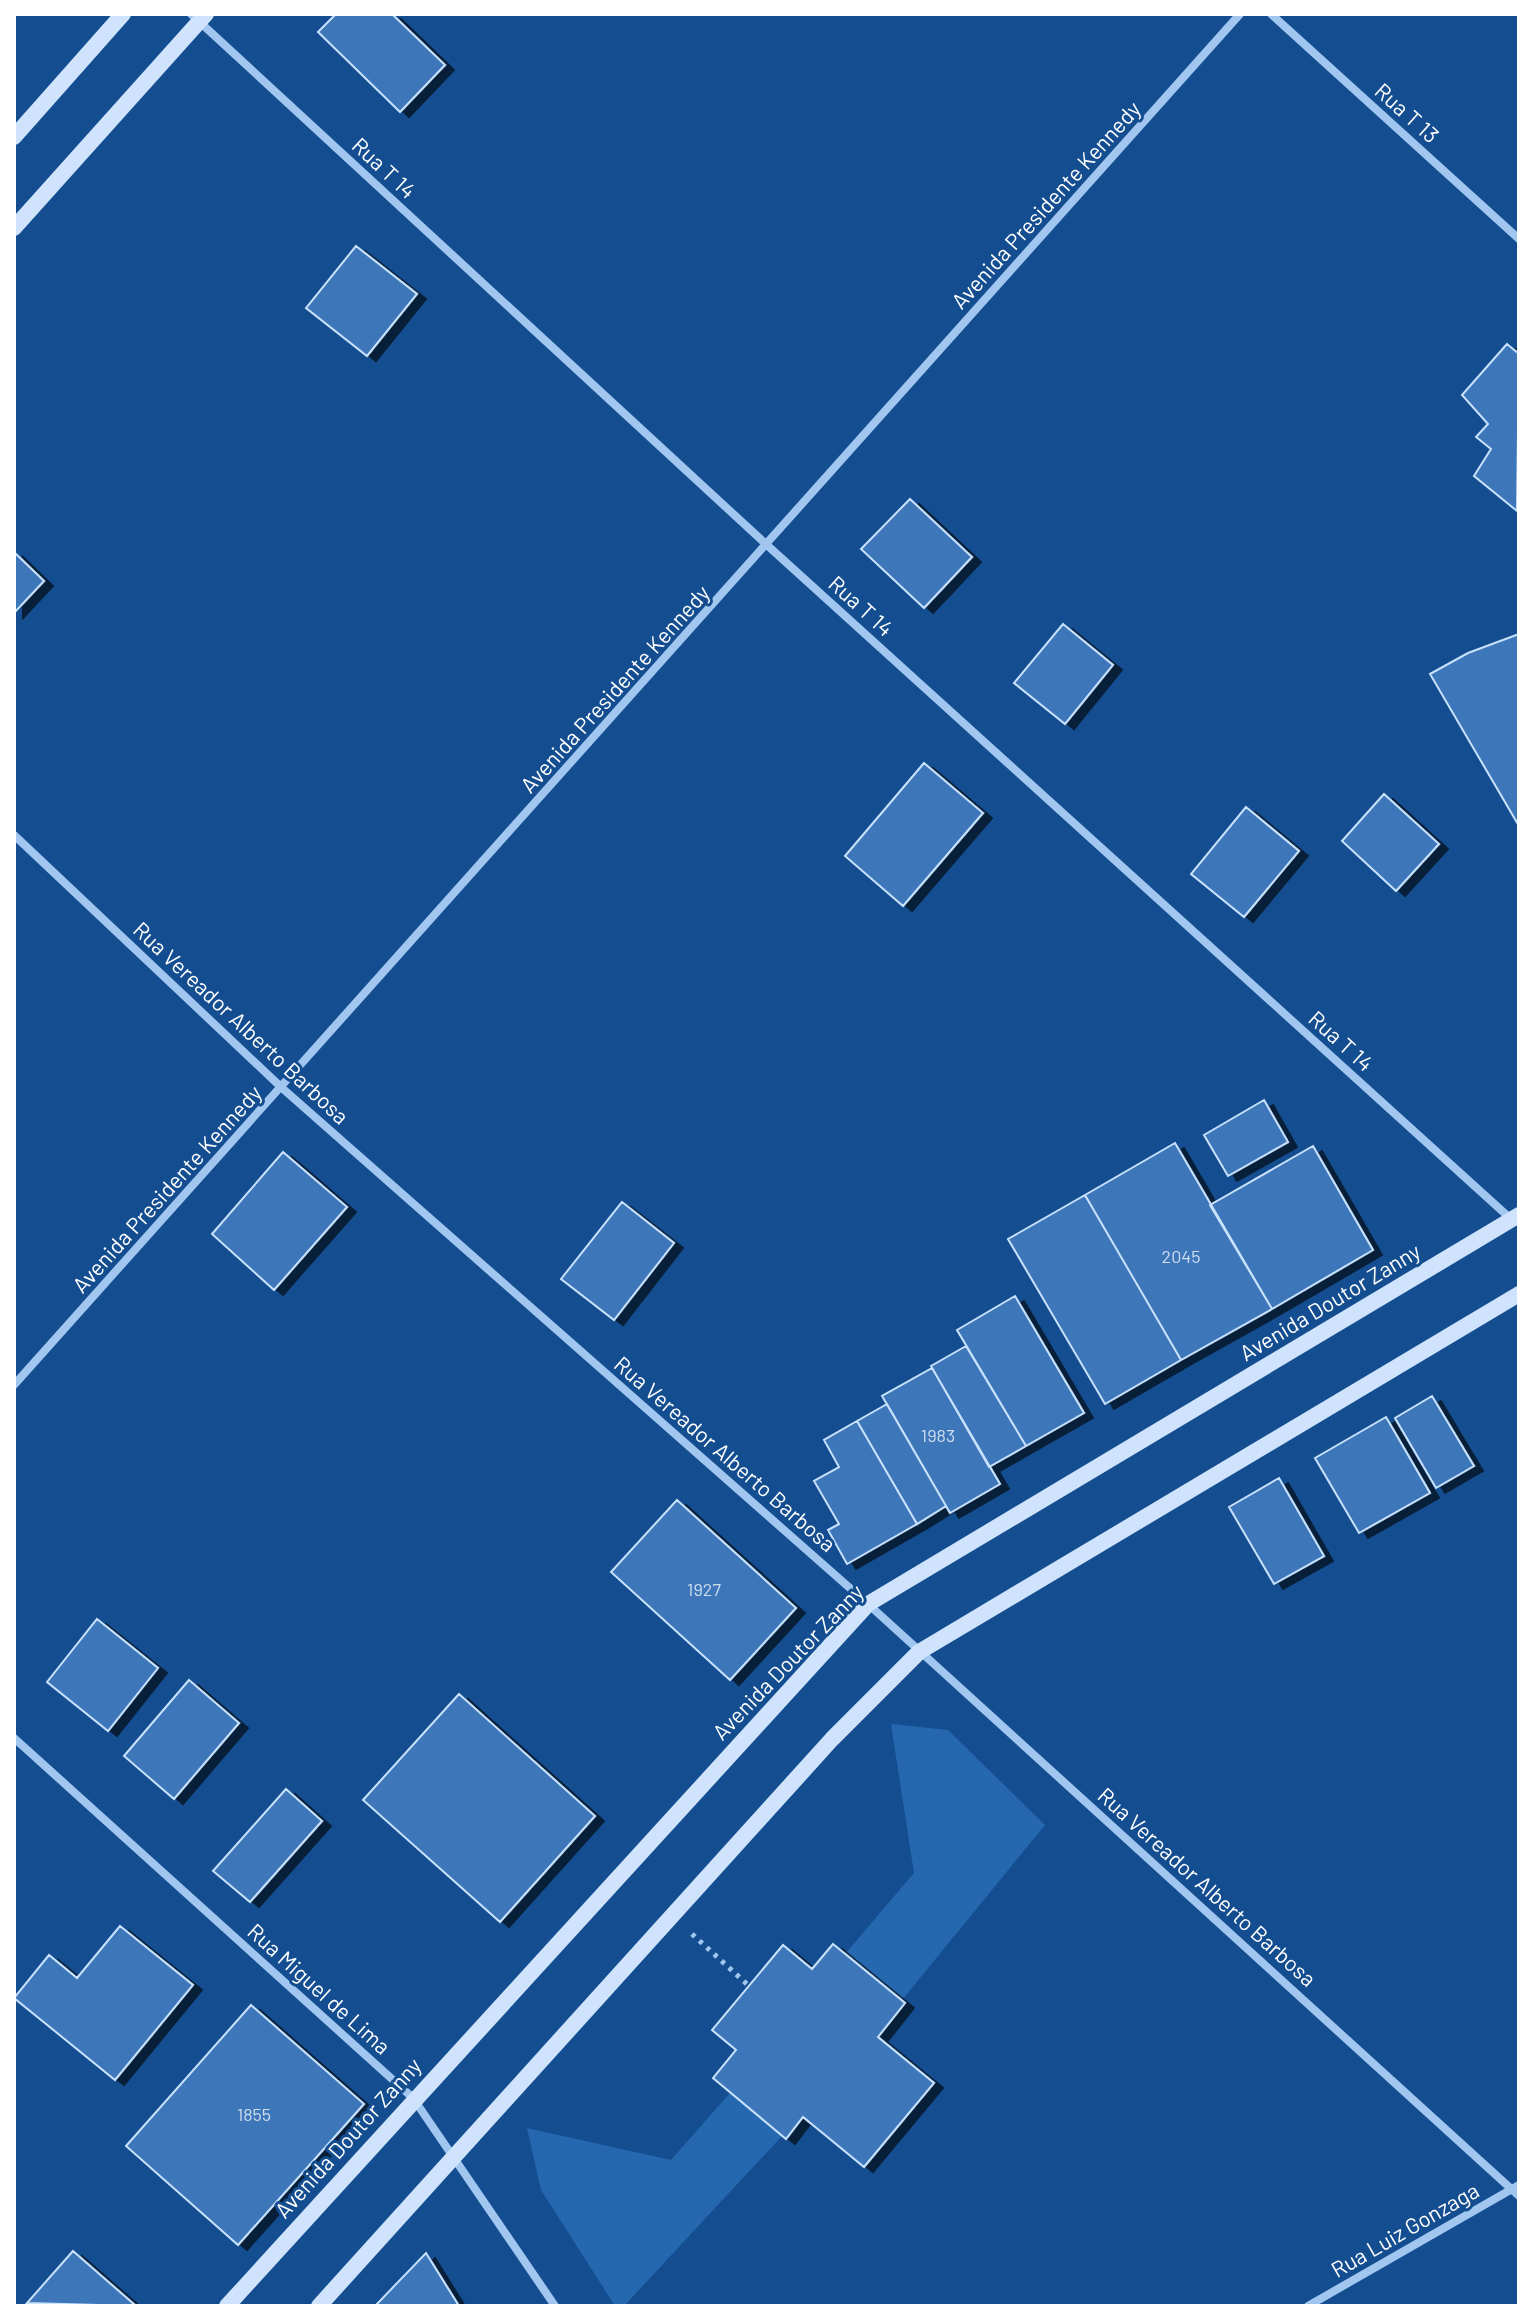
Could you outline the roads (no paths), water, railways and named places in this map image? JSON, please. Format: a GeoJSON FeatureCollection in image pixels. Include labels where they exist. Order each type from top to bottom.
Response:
{"type":"FeatureCollection","features":[{"type":"Feature","properties":{"kind":"street"},"geometry":{"type":"LineString","coordinates":[[14,137],[123,14]]}},
{"type":"Feature","properties":{"kind":"street","name":"Avenida Presidente Kennedy"},"geometry":{"type":"LineString","coordinates":[[14,1385],[768,546],[1240,14]]}},
{"type":"Feature","properties":{"kind":"street","name":"Rua T 13"},"geometry":{"type":"LineString","coordinates":[[1271,14],[1519,239]]}},
{"type":"Feature","properties":{"kind":"street"},"geometry":{"type":"LineString","coordinates":[[14,228],[199,17]]}},
{"type":"Feature","properties":{"kind":"street","name":"Rua T 14"},"geometry":{"type":"LineString","coordinates":[[199,17],[768,546],[1515,1218]]}},
{"type":"Feature","properties":{"kind":"street","name":"Rua Vereador Alberto Barbosa"},"geometry":{"type":"LineString","coordinates":[[14,835],[282,1088],[868,1604],[1516,2190]]}},
{"type":"Feature","properties":{"kind":"street","name":"Avenida Doutor Zanny"},"geometry":{"type":"LineString","coordinates":[[227,2306],[413,2098],[868,1604],[1515,1218]]}},
{"type":"Feature","properties":{"kind":"street"},"geometry":{"type":"LineString","coordinates":[[319,2306],[832,1739],[919,1652],[1519,1294]]}},
{"type":"Feature","properties":{"kind":"street","name":"Rua Miguel de Lima"},"geometry":{"type":"LineString","coordinates":[[14,1738],[413,2098],[555,2306]]}},
{"type":"Feature","properties":{"kind":"street","name":"Rua Luiz Gonzaga"},"geometry":{"type":"LineString","coordinates":[[1308,2306],[1516,2190]]}}]}
